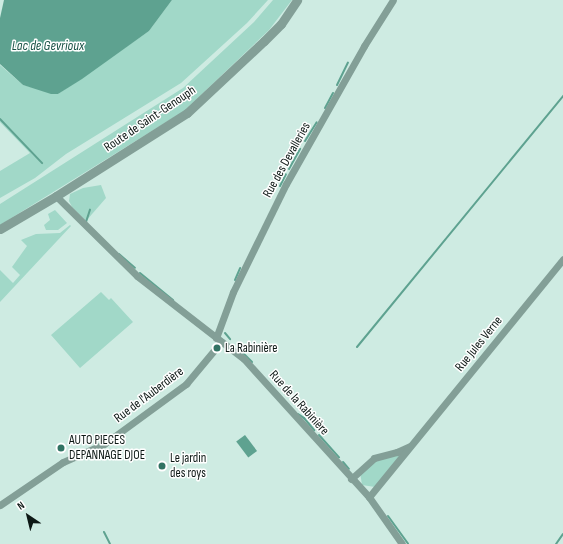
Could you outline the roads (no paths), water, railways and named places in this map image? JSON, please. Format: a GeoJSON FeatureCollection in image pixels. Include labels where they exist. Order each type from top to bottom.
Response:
{"type":"FeatureCollection","features":[{"type":"Feature","properties":{"kind":"street","name":"Route de Saint-Genouph"},"geometry":{"type":"LineString","coordinates":[[0,229],[56,196],[191,109],[277,28],[297,0]]}},
{"type":"Feature","properties":{"kind":"street","name":"Rue des Devalleries"},"geometry":{"type":"LineString","coordinates":[[219,340],[234,292],[286,184],[364,46],[394,0]]}},
{"type":"Feature","properties":{"kind":"street","name":"Rue de la Rabinière"},"geometry":{"type":"LineString","coordinates":[[56,196],[137,276],[244,359],[351,479],[369,497],[402,544]]}},
{"type":"Feature","properties":{"kind":"street","name":"Rue Jules Verne"},"geometry":{"type":"LineString","coordinates":[[369,497],[414,444],[563,259]]}},
{"type":"Feature","properties":{"kind":"street","name":"Rue de l'Auberdière"},"geometry":{"type":"LineString","coordinates":[[0,505],[63,462],[104,444],[180,389],[194,376],[219,340]]}},
{"type":"Feature","properties":{"kind":"street","name":"Rue Jules Verne"},"geometry":{"type":"LineString","coordinates":[[351,479],[374,458],[397,452],[414,444]]}},
{"type":"Feature","properties":{"kind":"water","name":"Lac de Gevrioux"},"geometry":{"type":"Polygon","coordinates":[[[4,0],[172,0],[149,31],[82,79],[58,94],[51,94],[23,85],[0,64],[0,18],[4,0]]]}},
{"type":"Feature","properties":{"kind":"water"},"geometry":{"type":"Polygon","coordinates":[[[245,435],[257,451],[248,458],[236,442],[245,435]]]}},
{"type":"Feature","properties":{"kind":"waterway"},"geometry":{"type":"LineString","coordinates":[[337,85],[348,62]]}},
{"type":"Feature","properties":{"kind":"waterway"},"geometry":{"type":"LineString","coordinates":[[325,108],[333,93]]}},
{"type":"Feature","properties":{"kind":"waterway"},"geometry":{"type":"LineString","coordinates":[[357,347],[563,96]]}},
{"type":"Feature","properties":{"kind":"waterway"},"geometry":{"type":"LineString","coordinates":[[0,119],[42,163]]}},
{"type":"Feature","properties":{"kind":"waterway"},"geometry":{"type":"LineString","coordinates":[[305,141],[317,122]]}},
{"type":"Feature","properties":{"kind":"waterway"},"geometry":{"type":"LineString","coordinates":[[289,169],[300,149]]}},
{"type":"Feature","properties":{"kind":"waterway"},"geometry":{"type":"LineString","coordinates":[[280,186],[286,174]]}},
{"type":"Feature","properties":{"kind":"waterway"},"geometry":{"type":"LineString","coordinates":[[86,222],[90,210]]}},
{"type":"Feature","properties":{"kind":"waterway"},"geometry":{"type":"LineString","coordinates":[[119,254],[135,268]]}},
{"type":"Feature","properties":{"kind":"waterway"},"geometry":{"type":"LineString","coordinates":[[235,280],[240,268]]}},
{"type":"Feature","properties":{"kind":"waterway"},"geometry":{"type":"LineString","coordinates":[[140,273],[173,300]]}},
{"type":"Feature","properties":{"kind":"waterway"},"geometry":{"type":"LineString","coordinates":[[225,333],[230,339]]}},
{"type":"Feature","properties":{"kind":"waterway"},"geometry":{"type":"LineString","coordinates":[[240,350],[252,362]]}},
{"type":"Feature","properties":{"kind":"waterway"},"geometry":{"type":"LineString","coordinates":[[298,414],[304,418],[314,430]]}},
{"type":"Feature","properties":{"kind":"waterway"},"geometry":{"type":"LineString","coordinates":[[319,435],[339,457]]}},
{"type":"Feature","properties":{"kind":"waterway"},"geometry":{"type":"LineString","coordinates":[[343,462],[349,469]]}},
{"type":"Feature","properties":{"kind":"waterway"},"geometry":{"type":"LineString","coordinates":[[388,516],[408,544]]}},
{"type":"Feature","properties":{"kind":"waterway"},"geometry":{"type":"LineString","coordinates":[[104,532],[110,544]]}},
{"type":"Feature","properties":{"kind":"waterway"},"geometry":{"type":"LineString","coordinates":[[556,544],[563,534]]}},
{"type":"Feature","properties":{"kind":"place","name":"La Rabinière"},"geometry":{"type":"Point","coordinates":[217,348]}},
{"type":"Feature","properties":{"kind":"place","name":"AUTO PIECES DEPANNAGE DJOE"},"geometry":{"type":"Point","coordinates":[61,448]}},
{"type":"Feature","properties":{"kind":"place","name":"Le jardin des roys"},"geometry":{"type":"Point","coordinates":[162,466]}}]}
